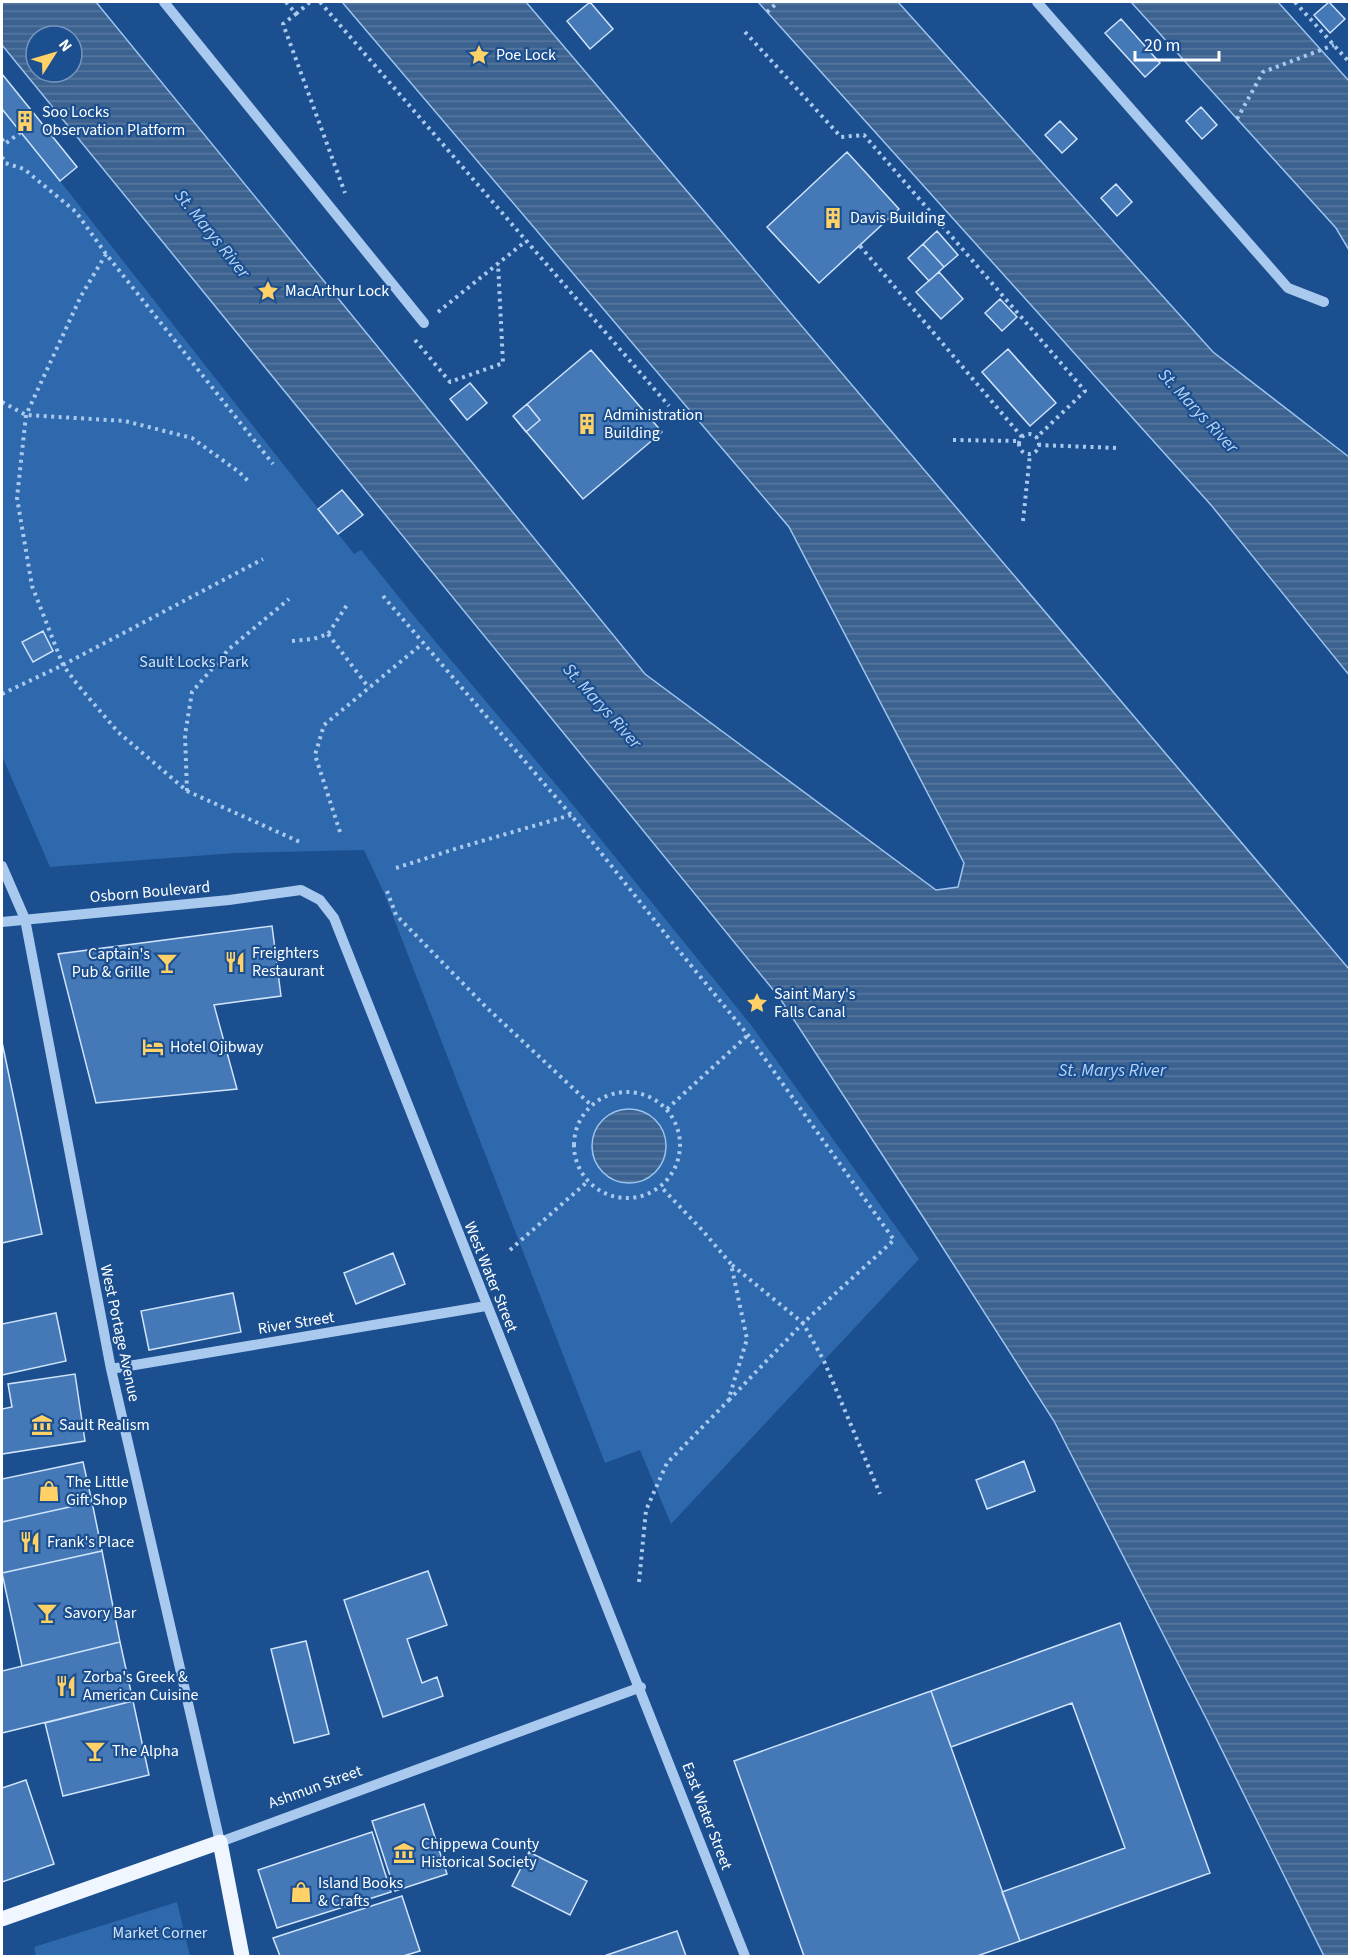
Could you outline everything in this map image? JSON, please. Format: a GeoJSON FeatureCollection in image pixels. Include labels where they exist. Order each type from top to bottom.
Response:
{"type":"FeatureCollection","features":[{"type":"Feature","properties":{"kind":"main road","name":"Ashmun Street"},"geometry":{"type":"LineString","coordinates":[[2,1919],[220,1842]]}},
{"type":"Feature","properties":{"kind":"main road"},"geometry":{"type":"LineString","coordinates":[[220,1842],[242,1956]]}},
{"type":"Feature","properties":{"kind":"street"},"geometry":{"type":"LineString","coordinates":[[165,2],[424,323]]}},
{"type":"Feature","properties":{"kind":"street"},"geometry":{"type":"LineString","coordinates":[[1037,2],[1288,288],[1324,302]]}},
{"type":"Feature","properties":{"kind":"street","name":"West Portage Avenue"},"geometry":{"type":"LineString","coordinates":[[2,866],[25,919],[111,1369],[220,1842]]}},
{"type":"Feature","properties":{"kind":"street","name":"Osborn Boulevard"},"geometry":{"type":"LineString","coordinates":[[2,922],[229,900],[301,890]]}},
{"type":"Feature","properties":{"kind":"street","name":"West Water Street"},"geometry":{"type":"LineString","coordinates":[[301,890],[320,900],[334,918],[486,1306],[640,1687]]}},
{"type":"Feature","properties":{"kind":"street","name":"River Street"},"geometry":{"type":"LineString","coordinates":[[111,1369],[486,1306]]}},
{"type":"Feature","properties":{"kind":"street","name":"Ashmun Street"},"geometry":{"type":"LineString","coordinates":[[220,1842],[640,1687]]}},
{"type":"Feature","properties":{"kind":"street","name":"East Water Street"},"geometry":{"type":"LineString","coordinates":[[640,1687],[745,1956]]}},
{"type":"Feature","properties":{"kind":"path"},"geometry":{"type":"LineString","coordinates":[[286,2],[296,14]]}},
{"type":"Feature","properties":{"kind":"path"},"geometry":{"type":"LineString","coordinates":[[310,2],[283,24],[347,198]]}},
{"type":"Feature","properties":{"kind":"path"},"geometry":{"type":"LineString","coordinates":[[320,2],[669,406]]}},
{"type":"Feature","properties":{"kind":"path"},"geometry":{"type":"LineString","coordinates":[[767,12],[778,2]]}},
{"type":"Feature","properties":{"kind":"path"},"geometry":{"type":"LineString","coordinates":[[1294,2],[1350,63]]}},
{"type":"Feature","properties":{"kind":"path"},"geometry":{"type":"LineString","coordinates":[[746,32],[841,137],[864,135],[1084,391],[1036,438]]}},
{"type":"Feature","properties":{"kind":"path"},"geometry":{"type":"LineString","coordinates":[[1237,119],[1263,72],[1334,45]]}},
{"type":"Feature","properties":{"kind":"path"},"geometry":{"type":"LineString","coordinates":[[2,139],[6,144],[21,132]]}},
{"type":"Feature","properties":{"kind":"path"},"geometry":{"type":"LineString","coordinates":[[2,157],[3,163],[24,169],[76,212],[106,254],[273,464]]}},
{"type":"Feature","properties":{"kind":"path"},"geometry":{"type":"LineString","coordinates":[[498,263],[503,363],[450,382],[410,334],[526,240]]}},
{"type":"Feature","properties":{"kind":"path"},"geometry":{"type":"LineString","coordinates":[[860,246],[1021,439]]}},
{"type":"Feature","properties":{"kind":"path"},"geometry":{"type":"LineString","coordinates":[[106,254],[81,296],[26,415],[18,498],[32,586],[63,665],[76,684],[118,732],[187,791],[300,842]]}},
{"type":"Feature","properties":{"kind":"path"},"geometry":{"type":"LineString","coordinates":[[2,402],[26,415],[125,421],[192,438],[239,472],[250,483]]}},
{"type":"Feature","properties":{"kind":"path"},"geometry":{"type":"LineString","coordinates":[[953,440],[1021,439],[1031,435],[1036,438],[1038,445],[1036,451],[1030,454],[1021,451],[1019,445],[1021,439]]}},
{"type":"Feature","properties":{"kind":"path"},"geometry":{"type":"LineString","coordinates":[[1038,445],[1118,448]]}},
{"type":"Feature","properties":{"kind":"path"},"geometry":{"type":"LineString","coordinates":[[1023,521],[1030,454]]}},
{"type":"Feature","properties":{"kind":"path"},"geometry":{"type":"LineString","coordinates":[[2,694],[63,665],[263,559]]}},
{"type":"Feature","properties":{"kind":"path"},"geometry":{"type":"LineString","coordinates":[[383,596],[422,644],[572,815],[748,1035],[894,1240],[803,1323],[667,1463],[646,1510],[639,1582]]}},
{"type":"Feature","properties":{"kind":"path"},"geometry":{"type":"LineString","coordinates":[[187,791],[185,735],[192,692],[228,649],[289,599]]}},
{"type":"Feature","properties":{"kind":"path"},"geometry":{"type":"LineString","coordinates":[[292,641],[313,639],[327,634],[347,605]]}},
{"type":"Feature","properties":{"kind":"path"},"geometry":{"type":"LineString","coordinates":[[327,634],[369,688]]}},
{"type":"Feature","properties":{"kind":"path"},"geometry":{"type":"LineString","coordinates":[[340,832],[315,755],[324,725],[422,644]]}},
{"type":"Feature","properties":{"kind":"path"},"geometry":{"type":"LineString","coordinates":[[396,868],[572,815]]}},
{"type":"Feature","properties":{"kind":"path"},"geometry":{"type":"LineString","coordinates":[[387,891],[396,915],[487,1008],[591,1105]]}},
{"type":"Feature","properties":{"kind":"path"},"geometry":{"type":"LineString","coordinates":[[667,1109],[748,1035]]}},
{"type":"Feature","properties":{"kind":"path"},"geometry":{"type":"LineString","coordinates":[[623,1091],[640,1093],[656,1100],[667,1109],[678,1127],[681,1145],[678,1162],[662,1188],[641,1197],[624,1199],[606,1195],[587,1182],[574,1154],[574,1136],[580,1119],[591,1105],[606,1096],[623,1091]]}},
{"type":"Feature","properties":{"kind":"path"},"geometry":{"type":"LineString","coordinates":[[510,1250],[587,1182]]}},
{"type":"Feature","properties":{"kind":"path"},"geometry":{"type":"LineString","coordinates":[[662,1188],[731,1264],[803,1323],[824,1361],[880,1494]]}},
{"type":"Feature","properties":{"kind":"path"},"geometry":{"type":"LineString","coordinates":[[728,1401],[747,1339],[731,1264]]}},
{"type":"Feature","properties":{"kind":"green space","name":"Sault Locks Park"},"geometry":{"type":"Polygon","coordinates":[[[2,109],[354,554],[361,550],[569,800],[751,1025],[919,1259],[671,1524],[640,1450],[605,1463],[384,893],[364,850],[235,853],[50,867],[2,756],[2,109]]]}},
{"type":"Feature","properties":{"kind":"green space","name":"Market Corner"},"geometry":{"type":"Polygon","coordinates":[[[177,1902],[190,1956],[36,1956],[34,1947],[177,1902]]]}},
{"type":"Feature","properties":{"kind":"water","name":"St. Marys River"},"geometry":{"type":"Polygon","coordinates":[[[2,2],[96,2],[645,674],[936,890],[958,887],[964,863],[789,527],[342,2],[526,2],[1349,969],[1349,1956],[1324,1956],[1208,1722],[1054,1421],[779,997],[34,84],[84,84],[84,24],[24,24],[24,72],[2,45],[2,2]]]}},
{"type":"Feature","properties":{"kind":"water","name":"St. Marys River"},"geometry":{"type":"Polygon","coordinates":[[[758,2],[898,2],[1213,352],[1349,457],[1349,675],[1211,505],[758,2]]]}},
{"type":"Feature","properties":{"kind":"water"},"geometry":{"type":"Polygon","coordinates":[[[1131,2],[1278,2],[1349,81],[1349,250],[1336,228],[1131,2]]]}},
{"type":"Feature","properties":{"kind":"water"},"geometry":{"type":"Polygon","coordinates":[[[629,1109],[643,1112],[655,1120],[663,1132],[666,1146],[663,1160],[655,1172],[643,1180],[629,1183],[615,1180],[603,1172],[595,1160],[592,1146],[595,1132],[603,1120],[615,1112],[629,1109]]]}},
{"type":"Feature","properties":{"kind":"building"},"geometry":{"type":"Polygon","coordinates":[[[590,2],[613,29],[590,49],[567,21],[590,2]]]}},
{"type":"Feature","properties":{"kind":"building"},"geometry":{"type":"Polygon","coordinates":[[[1329,2],[1345,19],[1330,33],[1314,15],[1329,2]]]}},
{"type":"Feature","properties":{"kind":"building"},"geometry":{"type":"Polygon","coordinates":[[[1121,19],[1160,63],[1145,77],[1105,33],[1121,19]]]}},
{"type":"Feature","properties":{"kind":"building","name":"Soo Locks Observation Platform"},"geometry":{"type":"Polygon","coordinates":[[[2,74],[77,167],[60,181],[2,109],[2,74]]]}},
{"type":"Feature","properties":{"kind":"building"},"geometry":{"type":"Polygon","coordinates":[[[1201,107],[1217,125],[1202,139],[1186,121],[1201,107]]]}},
{"type":"Feature","properties":{"kind":"building"},"geometry":{"type":"Polygon","coordinates":[[[1060,121],[1077,139],[1062,153],[1045,135],[1060,121]]]}},
{"type":"Feature","properties":{"kind":"building","name":"Davis Building"},"geometry":{"type":"Polygon","coordinates":[[[847,152],[899,209],[819,283],[767,227],[847,152]]]}},
{"type":"Feature","properties":{"kind":"building"},"geometry":{"type":"Polygon","coordinates":[[[1116,184],[1132,202],[1117,216],[1101,198],[1116,184]]]}},
{"type":"Feature","properties":{"kind":"building"},"geometry":{"type":"Polygon","coordinates":[[[937,231],[958,255],[944,267],[923,244],[937,231]]]}},
{"type":"Feature","properties":{"kind":"building"},"geometry":{"type":"Polygon","coordinates":[[[923,244],[944,267],[929,281],[908,258],[923,244]]]}},
{"type":"Feature","properties":{"kind":"building"},"geometry":{"type":"Polygon","coordinates":[[[939,272],[963,299],[941,319],[916,292],[939,272]]]}},
{"type":"Feature","properties":{"kind":"building"},"geometry":{"type":"Polygon","coordinates":[[[1000,299],[1017,317],[1002,331],[985,313],[1000,299]]]}},
{"type":"Feature","properties":{"kind":"building"},"geometry":{"type":"Polygon","coordinates":[[[1008,349],[1056,403],[1030,426],[982,372],[1008,349]]]}},
{"type":"Feature","properties":{"kind":"building","name":"Administration Building"},"geometry":{"type":"Polygon","coordinates":[[[591,350],[662,432],[583,499],[513,416],[591,350]]]}},
{"type":"Feature","properties":{"kind":"building"},"geometry":{"type":"Polygon","coordinates":[[[470,383],[487,403],[467,420],[450,399],[470,383]]]}},
{"type":"Feature","properties":{"kind":"building"},"geometry":{"type":"Polygon","coordinates":[[[527,404],[540,420],[526,432],[513,416],[527,404]]]}},
{"type":"Feature","properties":{"kind":"building"},"geometry":{"type":"Polygon","coordinates":[[[342,490],[363,515],[338,534],[318,509],[342,490]]]}},
{"type":"Feature","properties":{"kind":"building"},"geometry":{"type":"Polygon","coordinates":[[[43,631],[53,651],[33,662],[22,642],[43,631]]]}},
{"type":"Feature","properties":{"kind":"building","name":"Hotel Ojibway"},"geometry":{"type":"Polygon","coordinates":[[[272,926],[281,996],[214,1005],[237,1089],[96,1103],[58,954],[272,926]]]}},
{"type":"Feature","properties":{"kind":"building"},"geometry":{"type":"Polygon","coordinates":[[[2,1042],[42,1234],[2,1243],[2,1042]]]}},
{"type":"Feature","properties":{"kind":"building"},"geometry":{"type":"Polygon","coordinates":[[[393,1253],[405,1284],[356,1304],[344,1273],[393,1253]]]}},
{"type":"Feature","properties":{"kind":"building"},"geometry":{"type":"Polygon","coordinates":[[[233,1293],[241,1332],[149,1350],[141,1311],[233,1293]]]}},
{"type":"Feature","properties":{"kind":"building"},"geometry":{"type":"Polygon","coordinates":[[[56,1313],[66,1361],[2,1375],[2,1324],[56,1313]]]}},
{"type":"Feature","properties":{"kind":"building","name":"Sault Realism"},"geometry":{"type":"Polygon","coordinates":[[[75,1374],[85,1441],[2,1454],[2,1409],[12,1407],[8,1384],[75,1374]]]}},
{"type":"Feature","properties":{"kind":"building"},"geometry":{"type":"Polygon","coordinates":[[[1024,1461],[1035,1491],[987,1509],[976,1480],[1024,1461]]]}},
{"type":"Feature","properties":{"kind":"building"},"geometry":{"type":"Polygon","coordinates":[[[83,1462],[92,1502],[2,1522],[2,1479],[83,1462]]]}},
{"type":"Feature","properties":{"kind":"building"},"geometry":{"type":"Polygon","coordinates":[[[92,1502],[102,1551],[2,1573],[2,1522],[92,1502]]]}},
{"type":"Feature","properties":{"kind":"building"},"geometry":{"type":"Polygon","coordinates":[[[102,1551],[120,1642],[22,1666],[2,1573],[102,1551]]]}},
{"type":"Feature","properties":{"kind":"building"},"geometry":{"type":"Polygon","coordinates":[[[428,1571],[447,1625],[407,1639],[422,1683],[437,1677],[443,1696],[383,1717],[344,1600],[428,1571]]]}},
{"type":"Feature","properties":{"kind":"building"},"geometry":{"type":"Polygon","coordinates":[[[1120,1623],[1210,1873],[1020,1941],[1002,1892],[1125,1848],[1072,1703],[951,1747],[931,1691],[1120,1623]]]}},
{"type":"Feature","properties":{"kind":"building"},"geometry":{"type":"Polygon","coordinates":[[[306,1641],[329,1734],[294,1743],[271,1649],[306,1641]]]}},
{"type":"Feature","properties":{"kind":"building"},"geometry":{"type":"Polygon","coordinates":[[[120,1642],[133,1701],[2,1733],[2,1671],[120,1642]]]}},
{"type":"Feature","properties":{"kind":"building"},"geometry":{"type":"Polygon","coordinates":[[[931,1691],[1020,1941],[977,1956],[804,1956],[734,1761],[931,1691]]]}},
{"type":"Feature","properties":{"kind":"building"},"geometry":{"type":"Polygon","coordinates":[[[133,1701],[149,1775],[63,1796],[45,1723],[133,1701]]]}},
{"type":"Feature","properties":{"kind":"building"},"geometry":{"type":"Polygon","coordinates":[[[26,1780],[54,1864],[2,1882],[2,1788],[26,1780]]]}},
{"type":"Feature","properties":{"kind":"building"},"geometry":{"type":"Polygon","coordinates":[[[424,1804],[447,1874],[395,1891],[372,1821],[424,1804]]]}},
{"type":"Feature","properties":{"kind":"building"},"geometry":{"type":"Polygon","coordinates":[[[372,1832],[391,1892],[277,1928],[258,1870],[372,1832]]]}},
{"type":"Feature","properties":{"kind":"building"},"geometry":{"type":"Polygon","coordinates":[[[529,1852],[587,1881],[570,1915],[512,1886],[529,1852]]]}},
{"type":"Feature","properties":{"kind":"building"},"geometry":{"type":"Polygon","coordinates":[[[402,1896],[420,1951],[403,1956],[280,1956],[273,1938],[402,1896]]]}},
{"type":"Feature","properties":{"kind":"building"},"geometry":{"type":"Polygon","coordinates":[[[677,1931],[686,1956],[604,1956],[677,1931]]]}},
{"type":"Feature","properties":{"kind":"place","name":"Poe Lock"},"geometry":{"type":"Point","coordinates":[479,55]}},
{"type":"Feature","properties":{"kind":"place","name":"Soo Locks Observation Platform"},"geometry":{"type":"Point","coordinates":[25,121]}},
{"type":"Feature","properties":{"kind":"place","name":"Davis Building"},"geometry":{"type":"Point","coordinates":[833,218]}},
{"type":"Feature","properties":{"kind":"place","name":"MacArthur Lock"},"geometry":{"type":"Point","coordinates":[268,291]}},
{"type":"Feature","properties":{"kind":"place","name":"Administration Building"},"geometry":{"type":"Point","coordinates":[587,424]}},
{"type":"Feature","properties":{"kind":"place","name":"Freighters Restaurant"},"geometry":{"type":"Point","coordinates":[235,962]}},
{"type":"Feature","properties":{"kind":"place","name":"Captain's Pub & Grille"},"geometry":{"type":"Point","coordinates":[167,963]}},
{"type":"Feature","properties":{"kind":"place","name":"Saint Mary's Falls Canal"},"geometry":{"type":"Point","coordinates":[757,1003]}},
{"type":"Feature","properties":{"kind":"place","name":"Hotel Ojibway"},"geometry":{"type":"Point","coordinates":[153,1047]}},
{"type":"Feature","properties":{"kind":"place","name":"Sault Realism"},"geometry":{"type":"Point","coordinates":[42,1425]}},
{"type":"Feature","properties":{"kind":"place","name":"The Little Gift Shop"},"geometry":{"type":"Point","coordinates":[49,1491]}},
{"type":"Feature","properties":{"kind":"place","name":"Frank's Place"},"geometry":{"type":"Point","coordinates":[30,1542]}},
{"type":"Feature","properties":{"kind":"place","name":"Savory Bar"},"geometry":{"type":"Point","coordinates":[47,1613]}},
{"type":"Feature","properties":{"kind":"place","name":"Zorba's Greek & American Cuisine"},"geometry":{"type":"Point","coordinates":[66,1686]}},
{"type":"Feature","properties":{"kind":"place","name":"The Alpha"},"geometry":{"type":"Point","coordinates":[95,1751]}},
{"type":"Feature","properties":{"kind":"place","name":"Chippewa County Historical Society"},"geometry":{"type":"Point","coordinates":[404,1853]}},
{"type":"Feature","properties":{"kind":"place","name":"Island Books & Crafts"},"geometry":{"type":"Point","coordinates":[301,1892]}}]}
